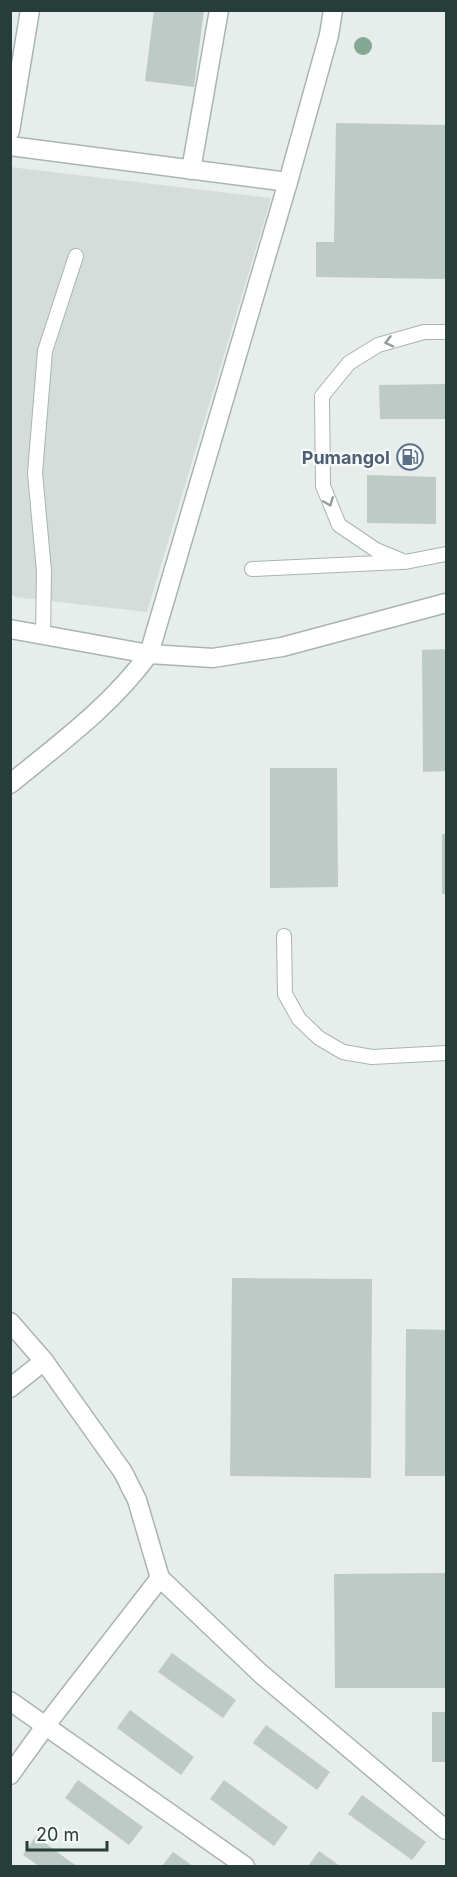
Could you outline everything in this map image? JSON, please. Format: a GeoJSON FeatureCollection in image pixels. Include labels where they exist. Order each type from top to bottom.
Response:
{"type":"FeatureCollection","features":[{"type":"Feature","properties":{"kind":"street"},"geometry":{"type":"LineString","coordinates":[[10,131],[30,10]]}},
{"type":"Feature","properties":{"kind":"street"},"geometry":{"type":"LineString","coordinates":[[192,170],[219,10]]}},
{"type":"Feature","properties":{"kind":"street"},"geometry":{"type":"LineString","coordinates":[[10,783],[97,713],[131,678],[149,654],[288,183],[329,35],[333,10]]}},
{"type":"Feature","properties":{"kind":"street"},"geometry":{"type":"LineString","coordinates":[[10,146],[288,183]]}},
{"type":"Feature","properties":{"kind":"street"},"geometry":{"type":"LineString","coordinates":[[10,629],[149,654],[213,658],[282,647],[447,603]]}},
{"type":"Feature","properties":{"kind":"street"},"geometry":{"type":"LineString","coordinates":[[10,1322],[44,1361],[123,1472],[136,1500],[160,1578],[260,1673],[447,1830]]}},
{"type":"Feature","properties":{"kind":"street"},"geometry":{"type":"LineString","coordinates":[[10,1388],[44,1361]]}},
{"type":"Feature","properties":{"kind":"street"},"geometry":{"type":"LineString","coordinates":[[10,1775],[160,1578]]}},
{"type":"Feature","properties":{"kind":"street"},"geometry":{"type":"LineString","coordinates":[[10,1701],[244,1866]]}},
{"type":"Feature","properties":{"kind":"lane"},"geometry":{"type":"LineString","coordinates":[[43,636],[44,571],[35,473],[45,351],[76,256]]}},
{"type":"Feature","properties":{"kind":"lane"},"geometry":{"type":"LineString","coordinates":[[405,562],[376,550],[339,525],[323,486],[322,396],[349,363],[378,345],[424,332],[447,332]]}},
{"type":"Feature","properties":{"kind":"lane"},"geometry":{"type":"LineString","coordinates":[[252,569],[405,562],[447,554]]}},
{"type":"Feature","properties":{"kind":"lane"},"geometry":{"type":"LineString","coordinates":[[284,936],[285,994],[299,1019],[320,1038],[343,1052],[372,1057],[447,1053]]}},
{"type":"Feature","properties":{"kind":"shaded area"},"geometry":{"type":"Polygon","coordinates":[[[10,167],[271,198],[147,612],[15,597],[11,594],[10,167]]]}},
{"type":"Feature","properties":{"kind":"building"},"geometry":{"type":"Polygon","coordinates":[[[154,10],[204,10],[194,87],[145,81],[154,10]]]}},
{"type":"Feature","properties":{"kind":"building"},"geometry":{"type":"Polygon","coordinates":[[[336,123],[446,125],[446,279],[316,277],[316,242],[334,242],[336,123]]]}},
{"type":"Feature","properties":{"kind":"building"},"geometry":{"type":"Polygon","coordinates":[[[446,384],[446,419],[380,419],[379,385],[446,384]]]}},
{"type":"Feature","properties":{"kind":"building"},"geometry":{"type":"Polygon","coordinates":[[[367,475],[436,477],[436,524],[367,523],[367,475]]]}},
{"type":"Feature","properties":{"kind":"building"},"geometry":{"type":"Polygon","coordinates":[[[446,649],[446,771],[423,772],[422,650],[446,649]]]}},
{"type":"Feature","properties":{"kind":"building"},"geometry":{"type":"Polygon","coordinates":[[[270,768],[337,768],[338,887],[270,888],[270,768]]]}},
{"type":"Feature","properties":{"kind":"building"},"geometry":{"type":"Polygon","coordinates":[[[442,834],[446,834],[446,894],[442,894],[442,834]]]}},
{"type":"Feature","properties":{"kind":"building"},"geometry":{"type":"Polygon","coordinates":[[[232,1278],[372,1279],[371,1478],[230,1476],[232,1278]]]}},
{"type":"Feature","properties":{"kind":"building"},"geometry":{"type":"Polygon","coordinates":[[[406,1329],[446,1330],[446,1476],[405,1476],[406,1329]]]}},
{"type":"Feature","properties":{"kind":"building"},"geometry":{"type":"Polygon","coordinates":[[[446,1573],[446,1688],[335,1688],[334,1574],[446,1573]]]}},
{"type":"Feature","properties":{"kind":"building"},"geometry":{"type":"Polygon","coordinates":[[[172,1653],[236,1700],[223,1718],[158,1672],[172,1653]]]}},
{"type":"Feature","properties":{"kind":"building"},"geometry":{"type":"Polygon","coordinates":[[[130,1710],[194,1757],[181,1775],[117,1728],[130,1710]]]}},
{"type":"Feature","properties":{"kind":"building"},"geometry":{"type":"Polygon","coordinates":[[[432,1712],[446,1712],[446,1762],[432,1762],[432,1712]]]}},
{"type":"Feature","properties":{"kind":"building"},"geometry":{"type":"Polygon","coordinates":[[[266,1725],[330,1772],[317,1790],[253,1743],[266,1725]]]}},
{"type":"Feature","properties":{"kind":"building"},"geometry":{"type":"Polygon","coordinates":[[[78,1780],[143,1827],[129,1845],[65,1798],[78,1780]]]}},
{"type":"Feature","properties":{"kind":"building"},"geometry":{"type":"Polygon","coordinates":[[[224,1780],[288,1827],[274,1846],[210,1799],[224,1780]]]}},
{"type":"Feature","properties":{"kind":"building"},"geometry":{"type":"Polygon","coordinates":[[[362,1795],[426,1842],[412,1860],[348,1814],[362,1795]]]}},
{"type":"Feature","properties":{"kind":"building"},"geometry":{"type":"Polygon","coordinates":[[[36,1836],[77,1866],[39,1866],[23,1855],[36,1836]]]}},
{"type":"Feature","properties":{"kind":"building"},"geometry":{"type":"Polygon","coordinates":[[[319,1851],[340,1866],[308,1866],[319,1851]]]}},
{"type":"Feature","properties":{"kind":"building"},"geometry":{"type":"Polygon","coordinates":[[[173,1852],[193,1866],[162,1866],[173,1852]]]}},
{"type":"Feature","properties":{"kind":"place","name":"Pumangol"},"geometry":{"type":"Point","coordinates":[410,457]}}]}
